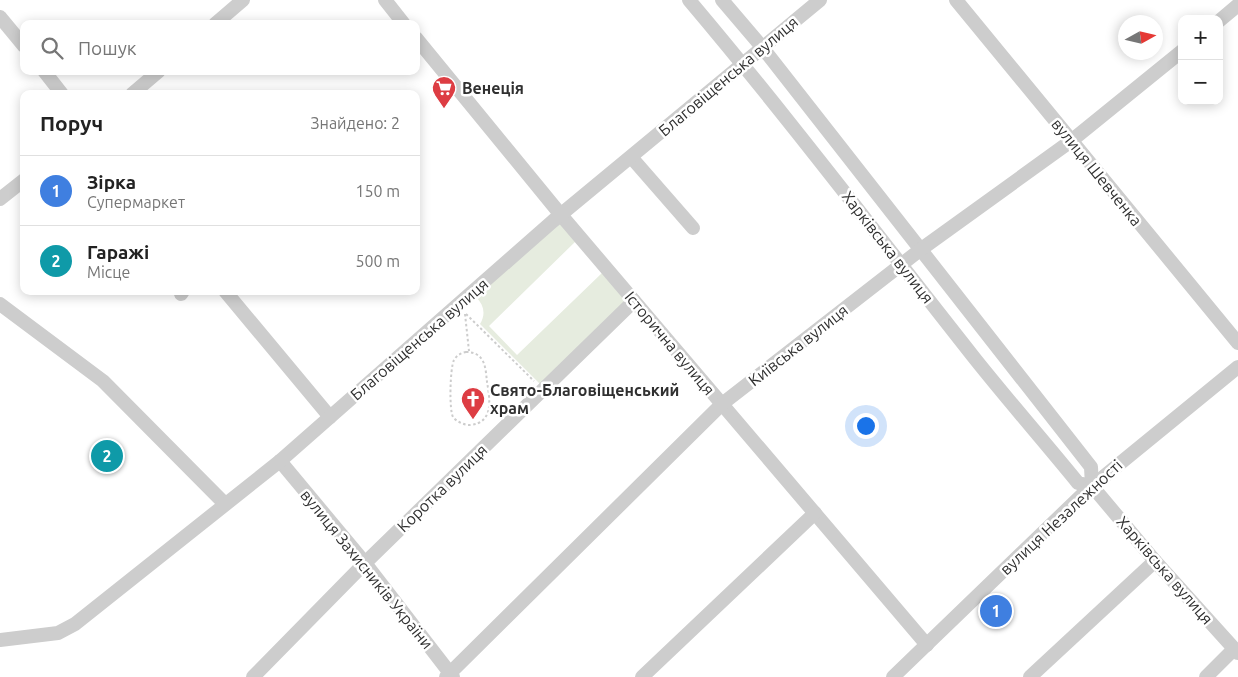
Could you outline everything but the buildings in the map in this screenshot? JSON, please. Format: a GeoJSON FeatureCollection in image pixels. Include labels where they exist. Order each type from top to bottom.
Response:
{"type":"FeatureCollection","features":[{"type":"Feature","properties":{"kind":"street"},"geometry":{"type":"LineString","coordinates":[[219,20],[242,0]]}},
{"type":"Feature","properties":{"kind":"street"},"geometry":{"type":"LineString","coordinates":[[385,0],[401,20]]}},
{"type":"Feature","properties":{"kind":"street","name":"Харківська вулиця"},"geometry":{"type":"LineString","coordinates":[[689,0],[743,64],[973,356],[1078,483],[1092,486]]}},
{"type":"Feature","properties":{"kind":"street","name":"Харківська вулиця"},"geometry":{"type":"LineString","coordinates":[[722,0],[762,47],[1091,467],[1092,486],[1155,561],[1236,651]]}},
{"type":"Feature","properties":{"kind":"street","name":"Благовіщенська вулиця"},"geometry":{"type":"LineString","coordinates":[[0,640],[58,633],[75,624],[280,461],[561,215],[820,0]]}},
{"type":"Feature","properties":{"kind":"street","name":"вулиця Шевченка"},"geometry":{"type":"LineString","coordinates":[[956,0],[1238,343]]}},
{"type":"Feature","properties":{"kind":"street"},"geometry":{"type":"LineString","coordinates":[[1223,18],[1238,5]]}},
{"type":"Feature","properties":{"kind":"street"},"geometry":{"type":"LineString","coordinates":[[0,17],[20,41]]}},
{"type":"Feature","properties":{"kind":"street","name":"Історична вулиця"},"geometry":{"type":"LineString","coordinates":[[420,43],[561,215],[927,645]]}},
{"type":"Feature","properties":{"kind":"street","name":"Київська вулиця"},"geometry":{"type":"LineString","coordinates":[[450,676],[722,404],[920,250],[1071,141],[1178,54]]}},
{"type":"Feature","properties":{"kind":"street"},"geometry":{"type":"LineString","coordinates":[[47,75],[59,90]]}},
{"type":"Feature","properties":{"kind":"street"},"geometry":{"type":"LineString","coordinates":[[137,90],[153,75]]}},
{"type":"Feature","properties":{"kind":"street"},"geometry":{"type":"LineString","coordinates":[[631,157],[693,228]]}},
{"type":"Feature","properties":{"kind":"street"},"geometry":{"type":"LineString","coordinates":[[0,199],[20,183]]}},
{"type":"Feature","properties":{"kind":"street"},"geometry":{"type":"LineString","coordinates":[[228,295],[330,417]]}},
{"type":"Feature","properties":{"kind":"street","name":"Коротка вулиця"},"geometry":{"type":"LineString","coordinates":[[253,677],[365,563],[634,301]]}},
{"type":"Feature","properties":{"kind":"street"},"geometry":{"type":"LineString","coordinates":[[0,304],[103,381],[225,504]]}},
{"type":"Feature","properties":{"kind":"street","name":"вулиця Незалежності"},"geometry":{"type":"LineString","coordinates":[[893,677],[1048,526],[1092,486],[1238,367]]}},
{"type":"Feature","properties":{"kind":"street","name":"вулиця Захисників України"},"geometry":{"type":"LineString","coordinates":[[280,461],[365,563],[450,676]]}},
{"type":"Feature","properties":{"kind":"street"},"geometry":{"type":"LineString","coordinates":[[642,677],[815,513]]}},
{"type":"Feature","properties":{"kind":"street"},"geometry":{"type":"LineString","coordinates":[[1030,677],[1155,561]]}},
{"type":"Feature","properties":{"kind":"street"},"geometry":{"type":"LineString","coordinates":[[1206,677],[1236,651]]}},
{"type":"Feature","properties":{"kind":"path"},"geometry":{"type":"LineString","coordinates":[[469,352],[464,312],[542,390]]}},
{"type":"Feature","properties":{"kind":"path"},"geometry":{"type":"LineString","coordinates":[[469,352],[476,354],[483,361],[490,401],[489,412],[486,417],[472,425],[466,425],[456,420],[452,416],[450,406],[452,365],[457,356],[461,353],[469,352]]}},
{"type":"Feature","properties":{"kind":"shaded area"},"geometry":{"type":"Polygon","coordinates":[[[561,222],[576,241],[489,326],[517,355],[602,273],[626,300],[540,384],[480,324],[483,310],[481,303],[476,297],[561,222]]]}},
{"type":"Feature","properties":{"kind":"place","name":"Венеція"},"geometry":{"type":"Point","coordinates":[444,109]}},
{"type":"Feature","properties":{"kind":"place","name":"Свято-Благовіщенський храм"},"geometry":{"type":"Point","coordinates":[473,420]}},
{"type":"Feature","properties":{"kind":"place","name":"Гаражі"},"geometry":{"type":"Point","coordinates":[107,456]}},
{"type":"Feature","properties":{"kind":"place","name":"Зірка"},"geometry":{"type":"Point","coordinates":[996,611]}}]}
